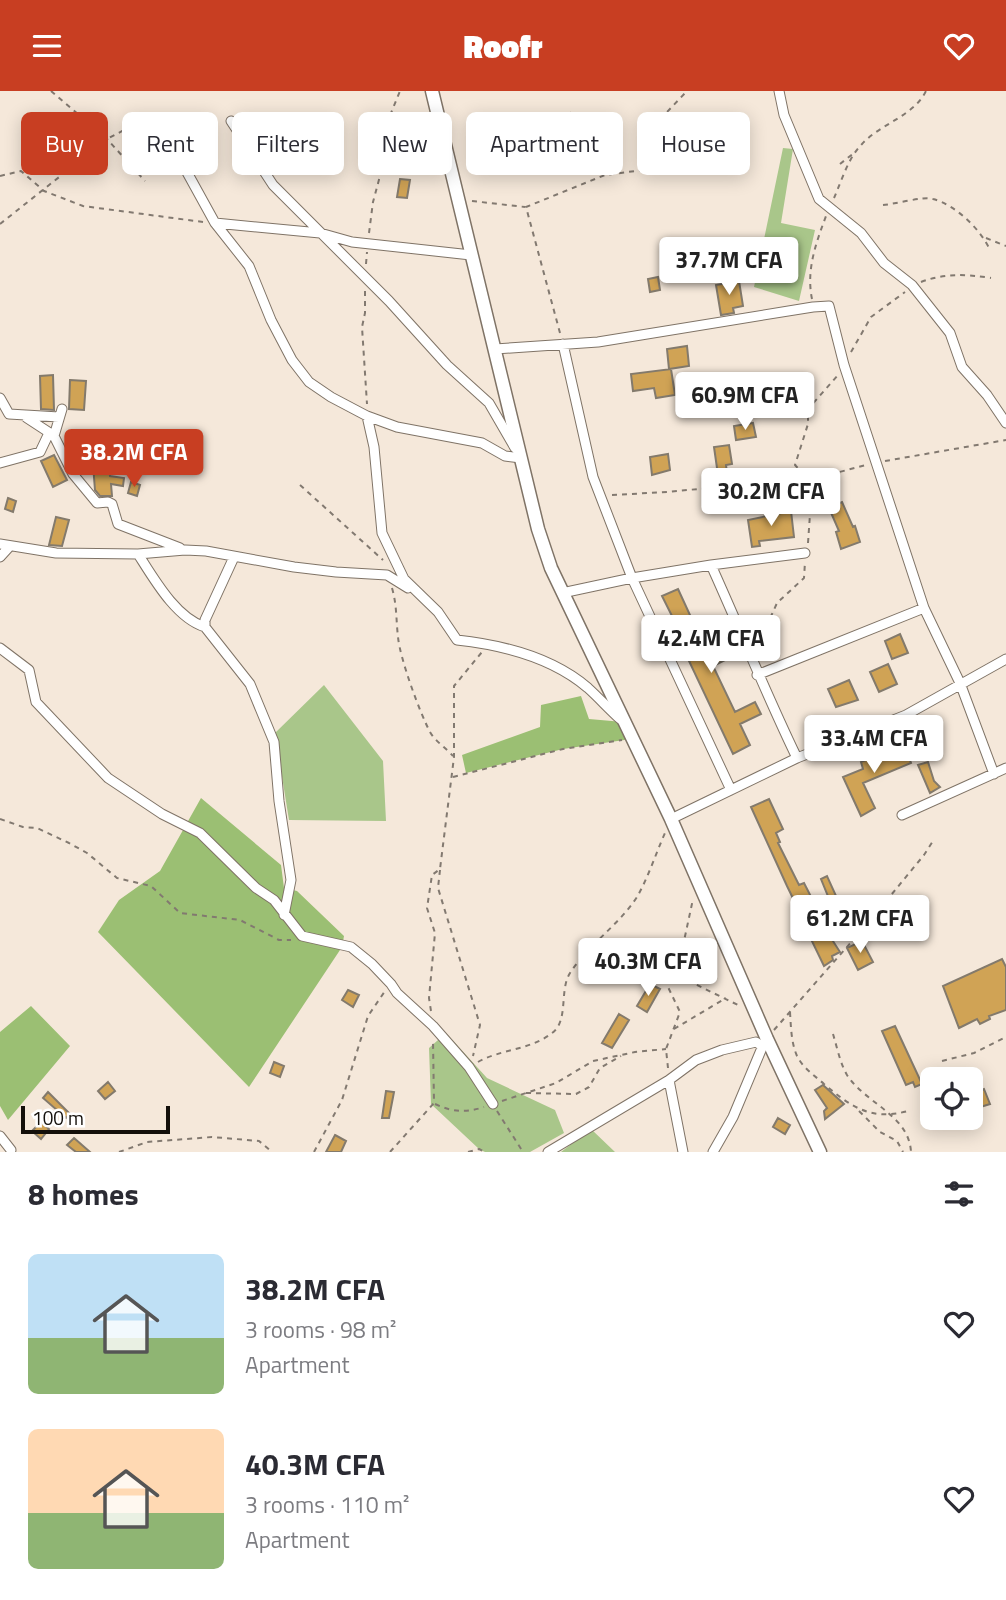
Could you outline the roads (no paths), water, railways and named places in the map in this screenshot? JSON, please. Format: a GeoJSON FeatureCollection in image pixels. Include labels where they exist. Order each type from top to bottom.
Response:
{"type":"FeatureCollection","features":[{"type":"Feature","properties":{"kind":"street"},"geometry":{"type":"LineString","coordinates":[[432,91],[538,529],[562,593],[698,880],[756,1014],[764,1042],[820,1152]]}},
{"type":"Feature","properties":{"kind":"street"},"geometry":{"type":"LineString","coordinates":[[779,91],[784,115],[815,192],[829,209],[861,233],[884,263],[912,285],[950,333],[962,367],[987,395],[1006,423]]}},
{"type":"Feature","properties":{"kind":"street"},"geometry":{"type":"LineString","coordinates":[[231,121],[273,185],[389,301],[447,365],[489,403],[521,459]]}},
{"type":"Feature","properties":{"kind":"street"},"geometry":{"type":"LineString","coordinates":[[189,175],[215,223],[249,266],[292,360],[309,382],[367,416],[397,427],[482,443],[505,456],[521,459]]}},
{"type":"Feature","properties":{"kind":"street"},"geometry":{"type":"LineString","coordinates":[[215,223],[320,233],[352,242],[471,255]]}},
{"type":"Feature","properties":{"kind":"street"},"geometry":{"type":"LineString","coordinates":[[495,349],[598,342],[829,306],[844,365],[924,608],[960,683],[994,774]]}},
{"type":"Feature","properties":{"kind":"street"},"geometry":{"type":"LineString","coordinates":[[563,344],[593,478],[632,578],[731,790]]}},
{"type":"Feature","properties":{"kind":"street"},"geometry":{"type":"LineString","coordinates":[[0,398],[9,414],[61,413],[52,434],[40,451],[0,463]]}},
{"type":"Feature","properties":{"kind":"street"},"geometry":{"type":"LineString","coordinates":[[23,415],[52,434],[73,474],[97,503],[112,504],[118,524],[185,550]]}},
{"type":"Feature","properties":{"kind":"street"},"geometry":{"type":"LineString","coordinates":[[367,416],[374,447],[382,533],[404,579],[438,612],[457,640],[504,647],[538,658],[587,687],[624,722]]}},
{"type":"Feature","properties":{"kind":"street"},"geometry":{"type":"LineString","coordinates":[[0,558],[5,545],[56,553],[206,551],[336,572],[387,575],[425,598]]}},
{"type":"Feature","properties":{"kind":"street"},"geometry":{"type":"LineString","coordinates":[[138,554],[181,614],[192,623],[205,627],[250,684],[274,742],[279,801],[291,880],[284,915]]}},
{"type":"Feature","properties":{"kind":"street"},"geometry":{"type":"LineString","coordinates":[[562,593],[711,565],[805,554]]}},
{"type":"Feature","properties":{"kind":"street"},"geometry":{"type":"LineString","coordinates":[[205,627],[205,620],[234,557]]}},
{"type":"Feature","properties":{"kind":"street"},"geometry":{"type":"LineString","coordinates":[[711,565],[751,654],[757,675],[797,758]]}},
{"type":"Feature","properties":{"kind":"street"},"geometry":{"type":"LineString","coordinates":[[757,675],[924,608]]}},
{"type":"Feature","properties":{"kind":"street"},"geometry":{"type":"LineString","coordinates":[[0,648],[29,670],[36,702],[108,778],[162,814],[200,833],[256,888],[274,900],[302,936],[351,947],[372,964],[469,1067],[493,1104]]}},
{"type":"Feature","properties":{"kind":"street"},"geometry":{"type":"LineString","coordinates":[[671,819],[797,758],[906,715],[1006,659]]}},
{"type":"Feature","properties":{"kind":"street"},"geometry":{"type":"LineString","coordinates":[[902,815],[1006,768]]}},
{"type":"Feature","properties":{"kind":"street"},"geometry":{"type":"LineString","coordinates":[[548,1152],[669,1080],[696,1060],[722,1050],[764,1042]]}},
{"type":"Feature","properties":{"kind":"street"},"geometry":{"type":"LineString","coordinates":[[713,1152],[733,1117],[764,1042]]}},
{"type":"Feature","properties":{"kind":"street"},"geometry":{"type":"LineString","coordinates":[[669,1080],[683,1152]]}},
{"type":"Feature","properties":{"kind":"street"},"geometry":{"type":"LineString","coordinates":[[0,1136],[10,1150]]}}]}
